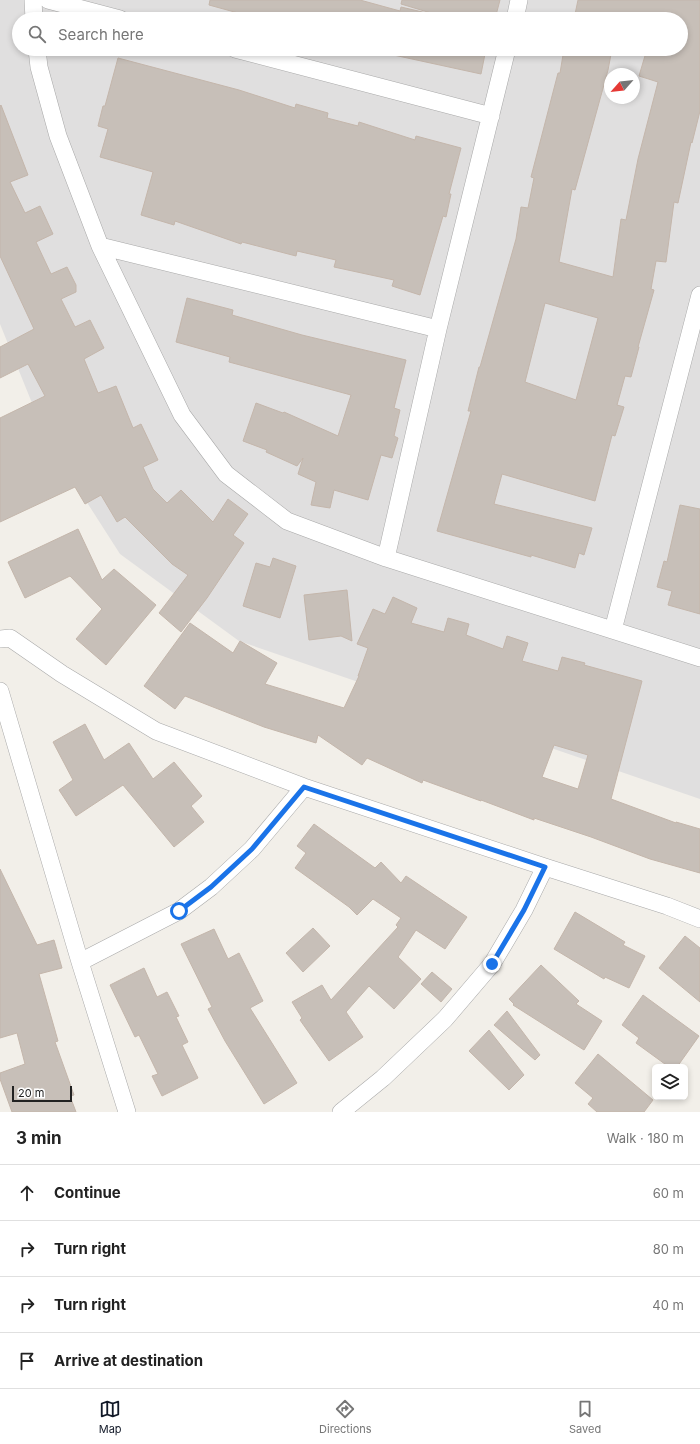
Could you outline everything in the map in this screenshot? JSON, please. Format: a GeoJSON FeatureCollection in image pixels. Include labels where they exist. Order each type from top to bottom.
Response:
{"type":"FeatureCollection","features":[{"type":"Feature","properties":{"kind":"street"},"geometry":{"type":"LineString","coordinates":[[33,0],[34,12]]}},
{"type":"Feature","properties":{"kind":"street"},"geometry":{"type":"LineString","coordinates":[[48,0],[93,12]]}},
{"type":"Feature","properties":{"kind":"street"},"geometry":{"type":"LineString","coordinates":[[516,12],[519,0]]}},
{"type":"Feature","properties":{"kind":"street"},"geometry":{"type":"LineString","coordinates":[[38,56],[39,67],[58,136],[100,246],[182,415],[226,474],[287,521],[386,558],[700,658]]}},
{"type":"Feature","properties":{"kind":"street"},"geometry":{"type":"LineString","coordinates":[[262,56],[491,116]]}},
{"type":"Feature","properties":{"kind":"street"},"geometry":{"type":"LineString","coordinates":[[386,558],[438,329],[506,56]]}},
{"type":"Feature","properties":{"kind":"street"},"geometry":{"type":"LineString","coordinates":[[100,246],[438,329]]}},
{"type":"Feature","properties":{"kind":"street"},"geometry":{"type":"LineString","coordinates":[[613,630],[700,294]]}},
{"type":"Feature","properties":{"kind":"street"},"geometry":{"type":"LineString","coordinates":[[0,639],[10,638],[62,674],[156,731],[304,787],[667,906],[700,919]]}},
{"type":"Feature","properties":{"kind":"street"},"geometry":{"type":"LineString","coordinates":[[0,690],[80,962],[127,1112]]}},
{"type":"Feature","properties":{"kind":"street"},"geometry":{"type":"LineString","coordinates":[[80,962],[179,911],[211,887],[252,849],[304,787]]}},
{"type":"Feature","properties":{"kind":"street"},"geometry":{"type":"LineString","coordinates":[[341,1112],[383,1078],[440,1024],[492,964],[524,910],[545,867]]}},
{"type":"Feature","properties":{"kind":"shaded area"},"geometry":{"type":"Polygon","coordinates":[[[0,0],[700,0],[700,799],[239,641],[120,554],[47,440],[0,324],[0,0]]]}},
{"type":"Feature","properties":{"kind":"building"},"geometry":{"type":"Polygon","coordinates":[[[210,0],[360,0],[400,11],[401,7],[422,12],[234,12],[209,5],[210,0]]]}},
{"type":"Feature","properties":{"kind":"building"},"geometry":{"type":"Polygon","coordinates":[[[402,0],[500,0],[497,12],[428,12],[401,4],[402,0]]]}},
{"type":"Feature","properties":{"kind":"building"},"geometry":{"type":"Polygon","coordinates":[[[578,0],[700,0],[700,111],[692,143],[691,142],[678,203],[674,202],[666,262],[656,261],[651,289],[654,290],[631,377],[625,376],[617,405],[624,407],[615,436],[612,435],[595,501],[502,474],[494,504],[592,528],[584,555],[579,553],[575,568],[437,531],[471,411],[468,411],[479,367],[516,239],[521,207],[528,208],[534,178],[531,177],[558,73],[560,73],[563,56],[611,56],[608,68],[604,68],[604,85],[575,190],[572,189],[559,262],[613,277],[621,219],[626,220],[638,159],[658,82],[640,76],[645,56],[688,56],[688,12],[575,12],[578,0]],[[545,303],[525,382],[576,400],[598,318],[545,303]]]}},
{"type":"Feature","properties":{"kind":"building"},"geometry":{"type":"Polygon","coordinates":[[[398,56],[485,56],[481,74],[398,56]]]}},
{"type":"Feature","properties":{"kind":"building"},"geometry":{"type":"Polygon","coordinates":[[[118,58],[239,90],[295,108],[296,104],[328,113],[327,118],[358,126],[359,122],[415,140],[416,136],[461,148],[449,194],[451,194],[446,217],[443,216],[420,295],[392,286],[394,280],[334,267],[336,260],[297,251],[296,256],[242,242],[241,244],[175,221],[174,225],[141,215],[153,172],[100,157],[108,129],[98,126],[118,58]]]}},
{"type":"Feature","properties":{"kind":"building"},"geometry":{"type":"Polygon","coordinates":[[[1,105],[28,175],[10,182],[25,213],[40,206],[53,234],[36,242],[51,274],[67,267],[76,285],[76,292],[61,299],[75,327],[90,320],[104,348],[84,359],[98,393],[116,386],[133,428],[141,424],[158,460],[143,467],[153,489],[167,503],[181,490],[213,522],[228,499],[248,514],[233,535],[244,543],[207,598],[181,632],[159,613],[188,575],[172,564],[125,517],[117,522],[101,495],[85,504],[75,487],[0,522],[0,418],[45,396],[28,364],[0,378],[0,347],[34,329],[0,256],[1,105]]]}},
{"type":"Feature","properties":{"kind":"building"},"geometry":{"type":"Polygon","coordinates":[[[187,298],[233,310],[232,315],[302,335],[406,360],[394,408],[400,410],[394,436],[398,438],[392,458],[381,455],[368,500],[334,490],[330,508],[311,505],[316,482],[298,474],[303,458],[297,466],[266,452],[267,450],[243,441],[256,403],[283,413],[284,412],[338,436],[351,395],[229,362],[230,357],[176,342],[187,298]]]}},
{"type":"Feature","properties":{"kind":"building"},"geometry":{"type":"Polygon","coordinates":[[[680,505],[700,509],[700,614],[668,605],[672,591],[657,587],[664,561],[667,562],[680,505]]]}},
{"type":"Feature","properties":{"kind":"building"},"geometry":{"type":"Polygon","coordinates":[[[78,529],[102,580],[114,569],[156,605],[106,665],[76,639],[102,609],[70,576],[25,598],[8,562],[78,529]]]}},
{"type":"Feature","properties":{"kind":"building"},"geometry":{"type":"Polygon","coordinates":[[[273,558],[296,566],[280,618],[243,606],[256,563],[270,567],[273,558]]]}},
{"type":"Feature","properties":{"kind":"building"},"geometry":{"type":"Polygon","coordinates":[[[347,590],[352,641],[341,636],[309,640],[304,595],[347,590]]]}},
{"type":"Feature","properties":{"kind":"building"},"geometry":{"type":"Polygon","coordinates":[[[393,597],[417,608],[411,623],[444,632],[448,618],[469,624],[466,635],[503,649],[507,636],[528,643],[522,661],[558,671],[562,657],[585,663],[584,665],[642,681],[611,799],[676,823],[700,829],[700,873],[650,859],[591,837],[534,818],[534,820],[423,780],[422,783],[367,758],[362,765],[318,735],[316,743],[264,727],[185,696],[175,709],[144,686],[190,623],[233,653],[240,641],[277,663],[265,684],[344,708],[359,676],[368,648],[357,644],[373,609],[385,614],[393,597]],[[554,745],[542,777],[578,789],[588,755],[554,745]]]}},
{"type":"Feature","properties":{"kind":"building"},"geometry":{"type":"Polygon","coordinates":[[[85,724],[104,760],[129,743],[153,779],[174,762],[202,796],[191,806],[204,822],[174,847],[123,785],[76,816],[59,790],[73,780],[53,742],[85,724]]]}},
{"type":"Feature","properties":{"kind":"building"},"geometry":{"type":"Polygon","coordinates":[[[314,824],[375,868],[381,862],[401,883],[406,876],[467,917],[445,949],[416,930],[398,957],[421,979],[394,1009],[369,986],[346,1012],[363,1037],[329,1061],[300,1020],[302,1018],[292,1002],[322,985],[331,1000],[398,927],[396,925],[401,918],[373,899],[357,915],[349,907],[295,868],[306,853],[297,846],[314,824]]]}},
{"type":"Feature","properties":{"kind":"building"},"geometry":{"type":"Polygon","coordinates":[[[0,869],[37,945],[54,940],[62,968],[39,974],[58,1041],[55,1042],[74,1095],[70,1096],[76,1112],[12,1112],[0,1079],[0,1073],[25,1064],[17,1033],[0,1038],[0,869]]]}},
{"type":"Feature","properties":{"kind":"building"},"geometry":{"type":"Polygon","coordinates":[[[575,912],[625,942],[623,945],[645,956],[629,988],[605,977],[604,979],[554,949],[575,912]]]}},
{"type":"Feature","properties":{"kind":"building"},"geometry":{"type":"Polygon","coordinates":[[[313,928],[330,946],[303,972],[286,953],[313,928]]]}},
{"type":"Feature","properties":{"kind":"building"},"geometry":{"type":"Polygon","coordinates":[[[214,929],[228,959],[239,953],[263,1001],[250,1008],[297,1083],[264,1104],[225,1041],[208,1009],[212,1007],[181,944],[214,929]]]}},
{"type":"Feature","properties":{"kind":"building"},"geometry":{"type":"Polygon","coordinates":[[[685,936],[700,948],[700,1002],[659,968],[685,936]]]}},
{"type":"Feature","properties":{"kind":"building"},"geometry":{"type":"Polygon","coordinates":[[[541,965],[579,1001],[576,1004],[602,1021],[584,1050],[513,1005],[514,1004],[509,999],[541,965]]]}},
{"type":"Feature","properties":{"kind":"building"},"geometry":{"type":"Polygon","coordinates":[[[144,968],[157,997],[167,992],[179,1016],[176,1017],[188,1042],[182,1045],[198,1078],[162,1096],[152,1076],[158,1074],[139,1035],[135,1037],[110,985],[144,968]]]}},
{"type":"Feature","properties":{"kind":"building"},"geometry":{"type":"Polygon","coordinates":[[[432,972],[452,989],[441,1002],[421,984],[432,972]]]}},
{"type":"Feature","properties":{"kind":"building"},"geometry":{"type":"Polygon","coordinates":[[[643,995],[699,1036],[679,1064],[665,1064],[636,1043],[639,1038],[622,1025],[643,995]]]}},
{"type":"Feature","properties":{"kind":"building"},"geometry":{"type":"Polygon","coordinates":[[[507,1011],[540,1055],[535,1060],[494,1025],[507,1011]]]}},
{"type":"Feature","properties":{"kind":"building"},"geometry":{"type":"Polygon","coordinates":[[[489,1030],[524,1075],[509,1090],[469,1051],[489,1030]]]}},
{"type":"Feature","properties":{"kind":"building"},"geometry":{"type":"Polygon","coordinates":[[[598,1054],[653,1100],[644,1112],[597,1112],[588,1104],[593,1098],[575,1083],[598,1054]]]}},
{"type":"Feature","properties":{"kind":"route"},"geometry":{"type":"LineString","coordinates":[[179,911],[211,887],[252,849],[304,787],[545,867],[524,910],[492,964]]}}]}
